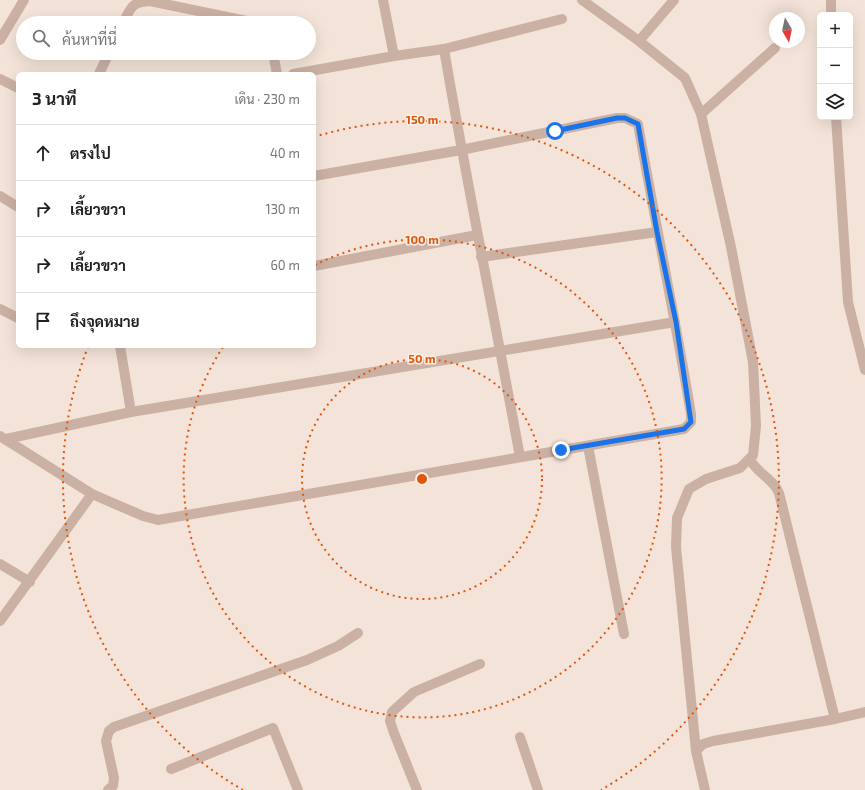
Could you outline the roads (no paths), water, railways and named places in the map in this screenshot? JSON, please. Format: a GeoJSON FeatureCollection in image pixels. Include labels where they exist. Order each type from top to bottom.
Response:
{"type":"FeatureCollection","features":[{"type":"Feature","properties":{"kind":"street"},"geometry":{"type":"LineString","coordinates":[[0,40],[24,0]]}},
{"type":"Feature","properties":{"kind":"street"},"geometry":{"type":"LineString","coordinates":[[383,0],[394,56]]}},
{"type":"Feature","properties":{"kind":"street"},"geometry":{"type":"LineString","coordinates":[[582,0],[639,41],[685,78],[701,114],[731,247],[752,362],[756,426],[753,455],[740,468],[706,479],[689,489],[677,518],[676,547],[696,752],[705,790]]}},
{"type":"Feature","properties":{"kind":"street"},"geometry":{"type":"LineString","coordinates":[[639,41],[674,0]]}},
{"type":"Feature","properties":{"kind":"street"},"geometry":{"type":"LineString","coordinates":[[831,0],[832,12]]}},
{"type":"Feature","properties":{"kind":"street"},"geometry":{"type":"LineString","coordinates":[[127,16],[131,8],[139,1],[150,1],[223,16]]}},
{"type":"Feature","properties":{"kind":"street"},"geometry":{"type":"LineString","coordinates":[[304,72],[444,48],[562,18]]}},
{"type":"Feature","properties":{"kind":"street"},"geometry":{"type":"LineString","coordinates":[[444,48],[461,150],[520,457]]}},
{"type":"Feature","properties":{"kind":"street"},"geometry":{"type":"LineString","coordinates":[[701,114],[775,48]]}},
{"type":"Feature","properties":{"kind":"street"},"geometry":{"type":"LineString","coordinates":[[100,72],[106,60]]}},
{"type":"Feature","properties":{"kind":"street"},"geometry":{"type":"LineString","coordinates":[[274,60],[277,72]]}},
{"type":"Feature","properties":{"kind":"street"},"geometry":{"type":"LineString","coordinates":[[0,79],[16,87]]}},
{"type":"Feature","properties":{"kind":"street"},"geometry":{"type":"LineString","coordinates":[[3,438],[92,494],[143,516],[158,520],[684,429],[691,422],[676,322],[657,232],[638,124],[632,120],[617,118],[461,150],[316,176]]}},
{"type":"Feature","properties":{"kind":"street"},"geometry":{"type":"LineString","coordinates":[[836,120],[848,302],[865,370]]}},
{"type":"Feature","properties":{"kind":"street"},"geometry":{"type":"LineString","coordinates":[[0,196],[16,205]]}},
{"type":"Feature","properties":{"kind":"street"},"geometry":{"type":"LineString","coordinates":[[481,257],[657,232]]}},
{"type":"Feature","properties":{"kind":"street"},"geometry":{"type":"LineString","coordinates":[[316,266],[477,235]]}},
{"type":"Feature","properties":{"kind":"street"},"geometry":{"type":"LineString","coordinates":[[0,309],[16,317]]}},
{"type":"Feature","properties":{"kind":"street"},"geometry":{"type":"LineString","coordinates":[[3,438],[132,412],[676,322]]}},
{"type":"Feature","properties":{"kind":"street"},"geometry":{"type":"LineString","coordinates":[[120,348],[132,412]]}},
{"type":"Feature","properties":{"kind":"street"},"geometry":{"type":"LineString","coordinates":[[588,446],[624,634]]}},
{"type":"Feature","properties":{"kind":"street"},"geometry":{"type":"LineString","coordinates":[[750,458],[753,466],[771,481],[777,488],[779,494],[835,719]]}},
{"type":"Feature","properties":{"kind":"street"},"geometry":{"type":"LineString","coordinates":[[0,621],[30,582],[92,494]]}},
{"type":"Feature","properties":{"kind":"street"},"geometry":{"type":"LineString","coordinates":[[0,564],[30,582]]}},
{"type":"Feature","properties":{"kind":"street"},"geometry":{"type":"LineString","coordinates":[[108,790],[113,786],[114,778],[106,742],[109,731],[114,727],[307,660],[338,646],[358,633]]}},
{"type":"Feature","properties":{"kind":"street"},"geometry":{"type":"LineString","coordinates":[[417,790],[390,721],[392,712],[414,692],[480,664]]}},
{"type":"Feature","properties":{"kind":"street"},"geometry":{"type":"LineString","coordinates":[[696,752],[703,744],[713,741],[835,719],[865,712]]}},
{"type":"Feature","properties":{"kind":"street"},"geometry":{"type":"LineString","coordinates":[[171,768],[273,728],[298,790]]}},
{"type":"Feature","properties":{"kind":"street"},"geometry":{"type":"LineString","coordinates":[[520,737],[538,790]]}}]}
